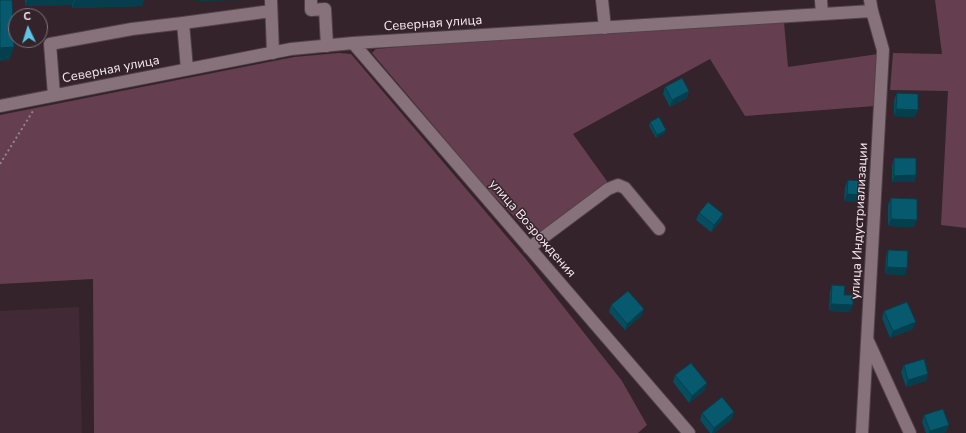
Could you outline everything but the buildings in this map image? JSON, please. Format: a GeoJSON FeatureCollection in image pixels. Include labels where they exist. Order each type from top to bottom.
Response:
{"type":"FeatureCollection","features":[{"type":"Feature","properties":{"kind":"street"},"geometry":{"type":"LineString","coordinates":[[311,0],[311,10],[325,9],[327,46]]}},
{"type":"Feature","properties":{"kind":"street"},"geometry":{"type":"LineString","coordinates":[[602,0],[604,28]]}},
{"type":"Feature","properties":{"kind":"street"},"geometry":{"type":"LineString","coordinates":[[821,0],[822,14]]}},
{"type":"Feature","properties":{"kind":"street"},"geometry":{"type":"LineString","coordinates":[[54,95],[50,44],[132,29],[183,23],[271,5],[273,53]]}},
{"type":"Feature","properties":{"kind":"street","name":"Северная улица"},"geometry":{"type":"LineString","coordinates":[[0,106],[291,49],[353,43],[822,14],[871,6]]}},
{"type":"Feature","properties":{"kind":"street","name":"улица Индустриализации"},"geometry":{"type":"LineString","coordinates":[[862,433],[883,50],[871,6]]}},
{"type":"Feature","properties":{"kind":"street"},"geometry":{"type":"LineString","coordinates":[[183,23],[187,70]]}},
{"type":"Feature","properties":{"kind":"street","name":"улица Возрождения"},"geometry":{"type":"LineString","coordinates":[[353,43],[689,433]]}},
{"type":"Feature","properties":{"kind":"street"},"geometry":{"type":"LineString","coordinates":[[529,248],[608,188],[618,185],[625,188],[659,229]]}},
{"type":"Feature","properties":{"kind":"street"},"geometry":{"type":"LineString","coordinates":[[868,340],[910,433]]}},
{"type":"Feature","properties":{"kind":"path"},"geometry":{"type":"LineString","coordinates":[[0,164],[41,98]]}},
{"type":"Feature","properties":{"kind":"shaded area"},"geometry":{"type":"Polygon","coordinates":[[[935,0],[966,0],[966,228],[941,225],[948,91],[890,90],[893,53],[942,54],[935,0]]]}},
{"type":"Feature","properties":{"kind":"shaded area"},"geometry":{"type":"Polygon","coordinates":[[[784,22],[788,67],[878,54],[875,106],[745,116],[710,59],[573,134],[609,184],[541,244],[488,190],[372,53],[376,49],[409,46],[784,22]]]}},
{"type":"Feature","properties":{"kind":"shaded area"},"geometry":{"type":"Polygon","coordinates":[[[339,53],[351,54],[525,258],[622,381],[647,425],[638,433],[94,433],[93,279],[0,284],[0,115],[294,57],[339,53]]]}},
{"type":"Feature","properties":{"kind":"shaded area"},"geometry":{"type":"Polygon","coordinates":[[[79,307],[82,433],[0,433],[0,311],[79,307]]]}}]}
